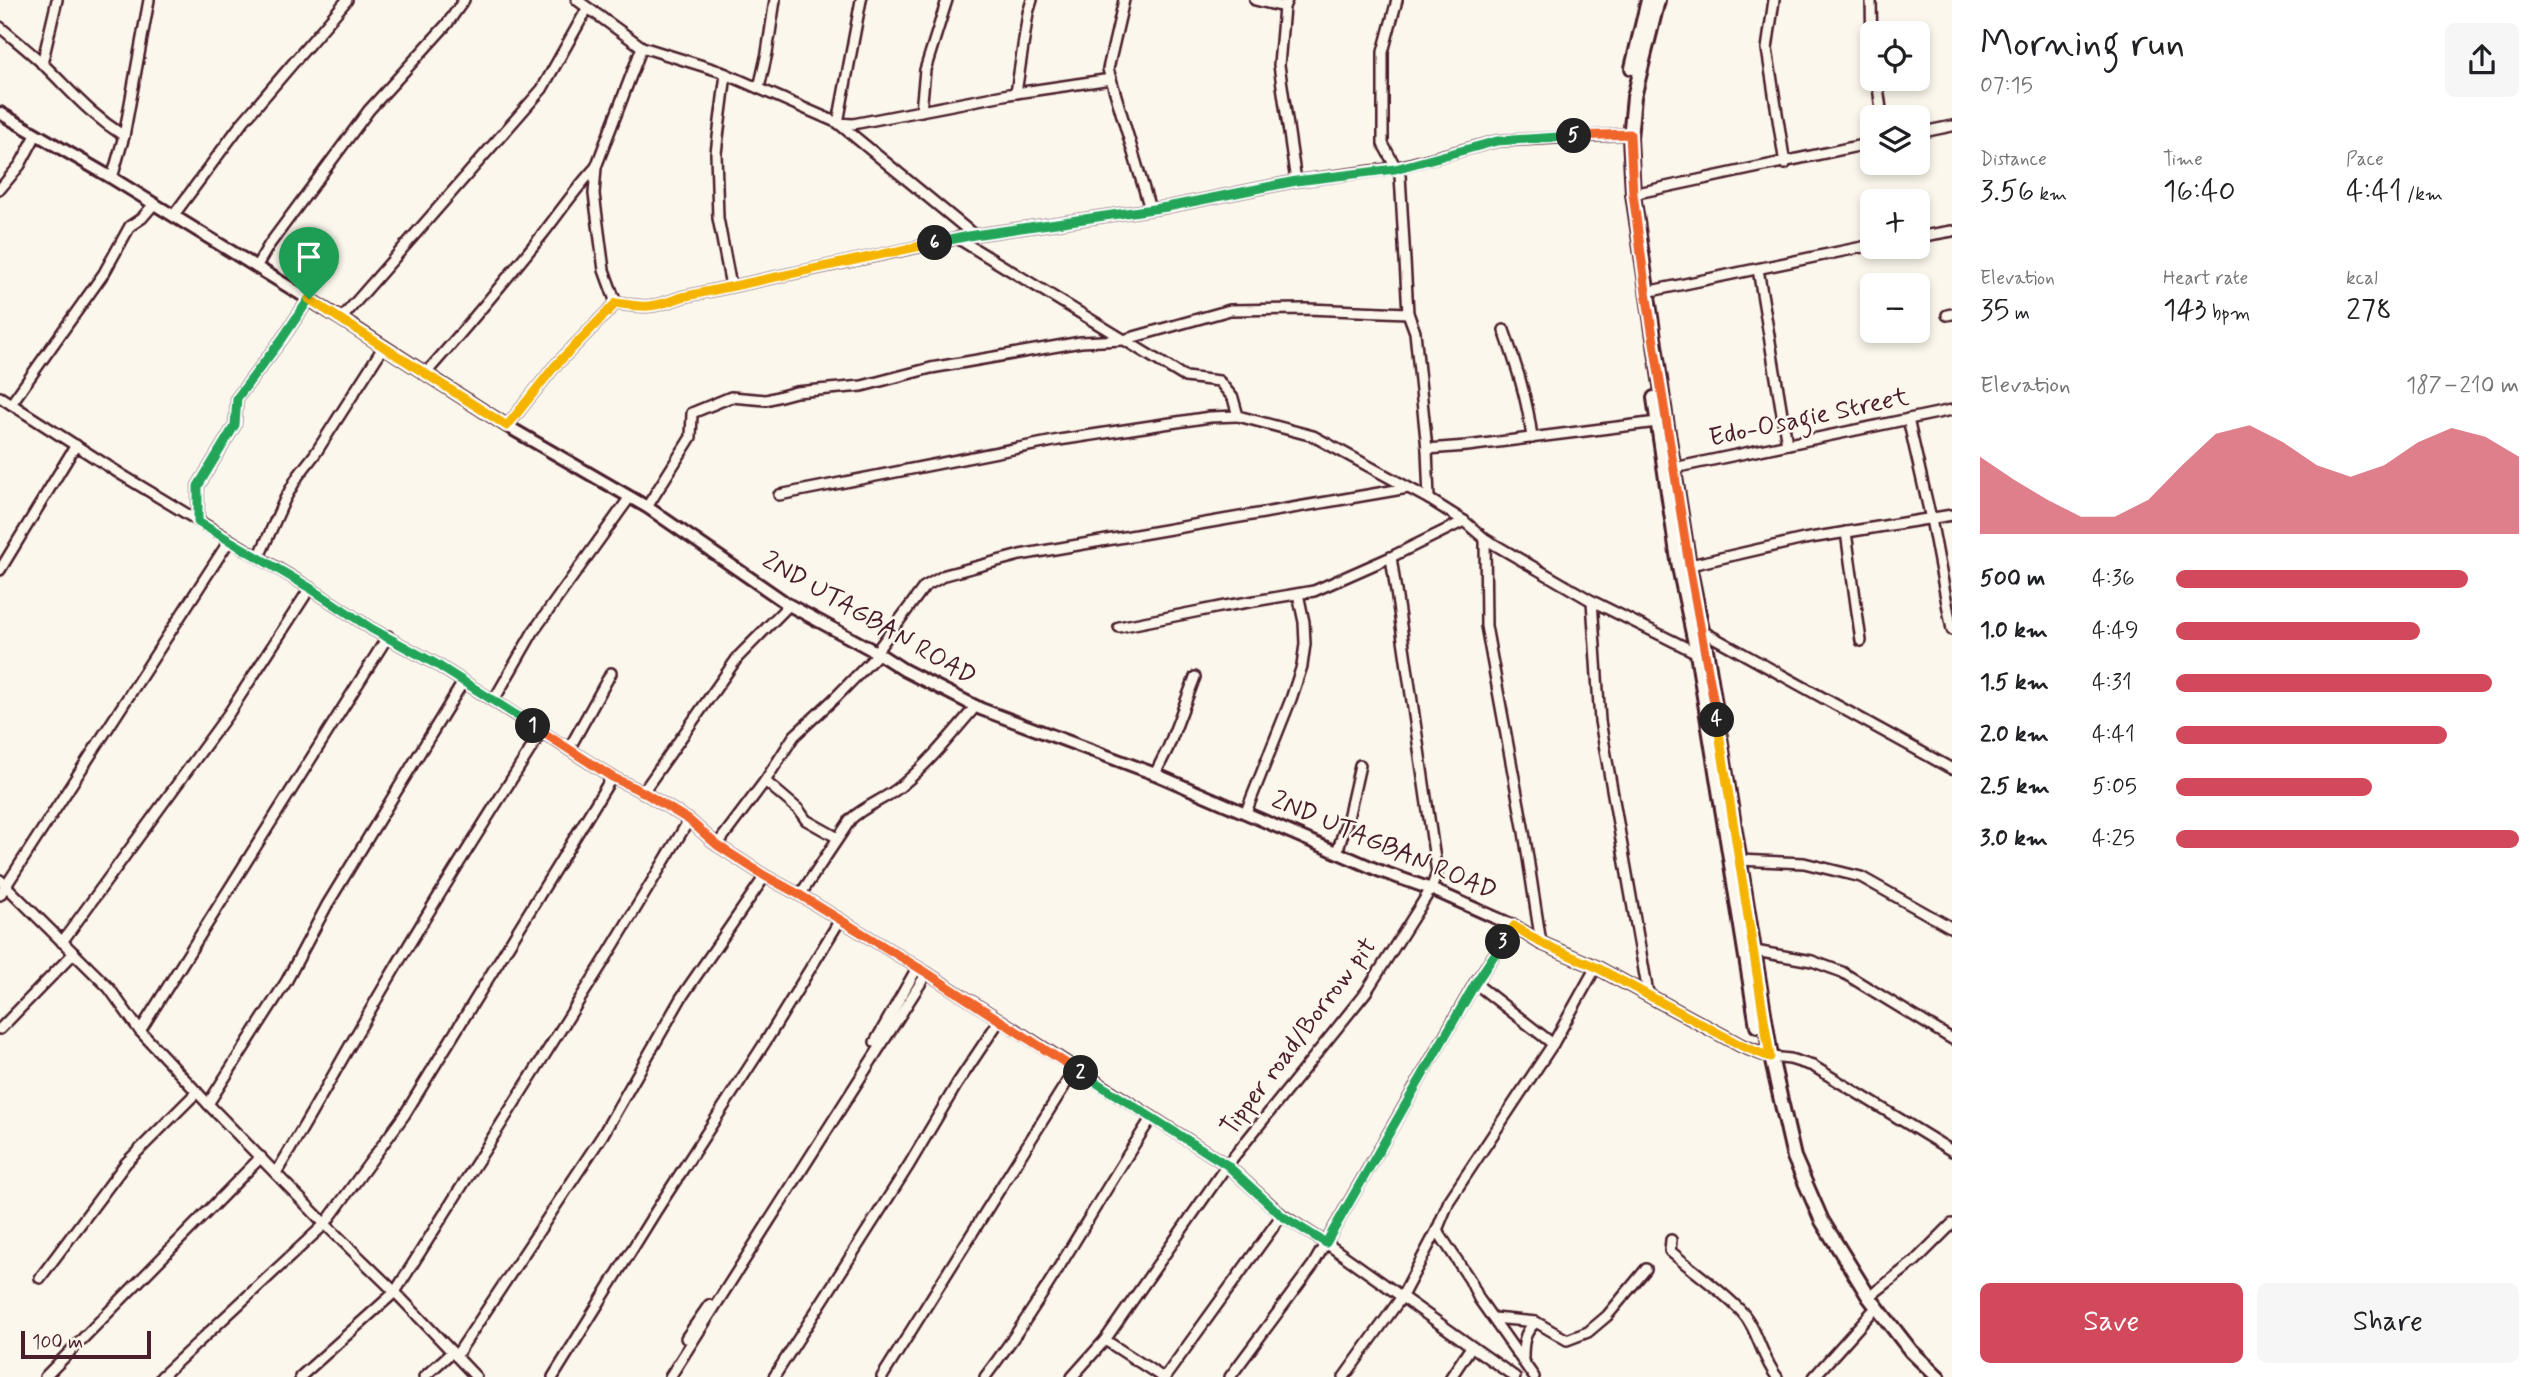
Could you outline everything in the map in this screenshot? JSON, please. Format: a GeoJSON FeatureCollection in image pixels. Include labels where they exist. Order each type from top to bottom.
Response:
{"type":"FeatureCollection","features":[{"type":"Feature","properties":{"kind":"main road"},"geometry":{"type":"LineString","coordinates":[[1648,0],[1628,83],[1625,195],[1657,422],[1684,566],[1744,957],[1794,1157],[1822,1221],[1869,1297],[1911,1351],[1938,1377]]}},
{"type":"Feature","properties":{"kind":"main road"},"geometry":{"type":"LineString","coordinates":[[1658,0],[1626,134],[1646,292],[1674,468],[1684,566],[1702,631],[1755,951],[1776,1117],[1792,1170],[1815,1225],[1872,1312],[1905,1356],[1927,1377]]}},
{"type":"Feature","properties":{"kind":"street"},"geometry":{"type":"LineString","coordinates":[[42,64],[57,0]]}},
{"type":"Feature","properties":{"kind":"street"},"geometry":{"type":"LineString","coordinates":[[112,178],[124,136],[149,0]]}},
{"type":"Feature","properties":{"kind":"street"},"geometry":{"type":"LineString","coordinates":[[173,216],[242,124],[347,0]]}},
{"type":"Feature","properties":{"kind":"street"},"geometry":{"type":"LineString","coordinates":[[256,267],[269,244],[369,110],[447,24],[464,0]]}},
{"type":"Feature","properties":{"kind":"street"},"geometry":{"type":"LineString","coordinates":[[577,0],[642,47],[726,74],[838,123],[974,235]]}},
{"type":"Feature","properties":{"kind":"street"},"geometry":{"type":"LineString","coordinates":[[759,88],[775,0]]}},
{"type":"Feature","properties":{"kind":"street"},"geometry":{"type":"LineString","coordinates":[[838,123],[861,0]]}},
{"type":"Feature","properties":{"kind":"street"},"geometry":{"type":"LineString","coordinates":[[921,111],[927,60],[947,0]]}},
{"type":"Feature","properties":{"kind":"street"},"geometry":{"type":"LineString","coordinates":[[1016,93],[1032,0]]}},
{"type":"Feature","properties":{"kind":"street"},"geometry":{"type":"LineString","coordinates":[[1125,0],[1108,69],[1150,209]]}},
{"type":"Feature","properties":{"kind":"street"},"geometry":{"type":"LineString","coordinates":[[1255,0],[1285,4],[1279,65],[1296,181]]}},
{"type":"Feature","properties":{"kind":"street"},"geometry":{"type":"LineString","coordinates":[[1397,0],[1383,52],[1383,144],[1400,175],[1408,313],[1415,332],[1427,449],[1429,499]]}},
{"type":"Feature","properties":{"kind":"street"},"geometry":{"type":"LineString","coordinates":[[1774,0],[1767,49],[1785,164]]}},
{"type":"Feature","properties":{"kind":"street"},"geometry":{"type":"LineString","coordinates":[[1871,0],[1871,21]]}},
{"type":"Feature","properties":{"kind":"street"},"geometry":{"type":"LineString","coordinates":[[341,319],[542,89],[587,9]]}},
{"type":"Feature","properties":{"kind":"street"},"geometry":{"type":"LineString","coordinates":[[0,27],[42,64],[78,102],[100,121],[124,136]]}},
{"type":"Feature","properties":{"kind":"street"},"geometry":{"type":"LineString","coordinates":[[616,303],[604,270],[594,194],[596,167],[642,47]]}},
{"type":"Feature","properties":{"kind":"street"},"geometry":{"type":"LineString","coordinates":[[726,74],[716,153],[717,205],[731,286]]}},
{"type":"Feature","properties":{"kind":"street"},"geometry":{"type":"LineString","coordinates":[[838,123],[853,124],[1016,93],[1111,79]]}},
{"type":"Feature","properties":{"kind":"street","name":"2ND UTAGBAN ROAD"},"geometry":{"type":"LineString","coordinates":[[0,113],[309,299],[507,426],[647,507],[789,605],[904,670],[976,706],[1155,774],[1514,926],[1541,943],[1648,993],[1767,1057]]}},
{"type":"Feature","properties":{"kind":"street"},"geometry":{"type":"LineString","coordinates":[[1930,131],[1952,126]]}},
{"type":"Feature","properties":{"kind":"street"},"geometry":{"type":"LineString","coordinates":[[616,303],[635,307],[656,306],[682,297],[957,238],[1150,209],[1296,181],[1395,169],[1497,141],[1626,134]]}},
{"type":"Feature","properties":{"kind":"street"},"geometry":{"type":"LineString","coordinates":[[0,189],[20,165],[36,135]]}},
{"type":"Feature","properties":{"kind":"street"},"geometry":{"type":"LineString","coordinates":[[1633,194],[1860,146]]}},
{"type":"Feature","properties":{"kind":"street"},"geometry":{"type":"LineString","coordinates":[[426,373],[476,317],[576,188],[596,167]]}},
{"type":"Feature","properties":{"kind":"street"},"geometry":{"type":"LineString","coordinates":[[11,404],[104,273],[130,226],[142,218],[154,204]]}},
{"type":"Feature","properties":{"kind":"street"},"geometry":{"type":"LineString","coordinates":[[1930,235],[1952,231]]}},
{"type":"Feature","properties":{"kind":"street"},"geometry":{"type":"LineString","coordinates":[[957,238],[1185,377],[1219,382],[1233,398],[1238,416]]}},
{"type":"Feature","properties":{"kind":"street"},"geometry":{"type":"LineString","coordinates":[[1646,292],[1860,248]]}},
{"type":"Feature","properties":{"kind":"street"},"geometry":{"type":"LineString","coordinates":[[1758,269],[1787,444]]}},
{"type":"Feature","properties":{"kind":"street"},"geometry":{"type":"LineString","coordinates":[[198,522],[198,486],[235,425],[237,398],[309,299]]}},
{"type":"Feature","properties":{"kind":"street"},"geometry":{"type":"LineString","coordinates":[[507,426],[554,367],[616,303]]}},
{"type":"Feature","properties":{"kind":"street"},"geometry":{"type":"LineString","coordinates":[[647,507],[691,437],[692,413],[731,397],[766,400],[796,392],[862,386],[931,368],[1082,342],[1123,340],[1230,310],[1307,309],[1408,313]]}},
{"type":"Feature","properties":{"kind":"street"},"geometry":{"type":"LineString","coordinates":[[1504,330],[1530,415],[1532,438]]}},
{"type":"Feature","properties":{"kind":"street"},"geometry":{"type":"LineString","coordinates":[[259,557],[298,476],[316,454],[384,346]]}},
{"type":"Feature","properties":{"kind":"street"},"geometry":{"type":"LineString","coordinates":[[0,397],[372,629],[494,700],[612,777],[689,820],[717,845],[765,876],[927,973],[1227,1165],[1282,1216],[1326,1243],[1515,1377]]}},
{"type":"Feature","properties":{"kind":"street","name":"Edo-Osagie Street"},"geometry":{"type":"LineString","coordinates":[[1674,468],[1952,410]]}},
{"type":"Feature","properties":{"kind":"street"},"geometry":{"type":"LineString","coordinates":[[779,495],[1059,440],[1210,417],[1238,416],[1313,436],[1429,499],[1464,521],[1485,539],[1592,601],[1697,653]]}},
{"type":"Feature","properties":{"kind":"street"},"geometry":{"type":"LineString","coordinates":[[1908,419],[1931,519],[1952,630]]}},
{"type":"Feature","properties":{"kind":"street"},"geometry":{"type":"LineString","coordinates":[[1427,449],[1657,422]]}},
{"type":"Feature","properties":{"kind":"street"},"geometry":{"type":"LineString","coordinates":[[0,570],[76,445]]}},
{"type":"Feature","properties":{"kind":"street"},"geometry":{"type":"LineString","coordinates":[[717,845],[765,781],[794,736],[835,698],[877,653],[924,587],[945,575],[1020,555],[1408,488]]}},
{"type":"Feature","properties":{"kind":"street"},"geometry":{"type":"LineString","coordinates":[[494,700],[533,632],[630,497]]}},
{"type":"Feature","properties":{"kind":"street"},"geometry":{"type":"LineString","coordinates":[[1684,566],[1846,532],[1952,515]]}},
{"type":"Feature","properties":{"kind":"street"},"geometry":{"type":"LineString","coordinates":[[1119,627],[1314,591],[1464,521]]}},
{"type":"Feature","properties":{"kind":"street"},"geometry":{"type":"LineString","coordinates":[[1846,532],[1861,641]]}},
{"type":"Feature","properties":{"kind":"street"},"geometry":{"type":"LineString","coordinates":[[1485,539],[1486,626],[1524,832],[1541,943]]}},
{"type":"Feature","properties":{"kind":"street"},"geometry":{"type":"LineString","coordinates":[[229,541],[2,888],[109,988],[140,1031],[208,1104],[476,1377]]}},
{"type":"Feature","properties":{"kind":"street"},"geometry":{"type":"LineString","coordinates":[[1391,557],[1437,873],[1431,889]]}},
{"type":"Feature","properties":{"kind":"street"},"geometry":{"type":"LineString","coordinates":[[62,942],[229,713],[310,588]]}},
{"type":"Feature","properties":{"kind":"street"},"geometry":{"type":"LineString","coordinates":[[1246,812],[1302,666],[1304,622],[1298,594]]}},
{"type":"Feature","properties":{"kind":"street"},"geometry":{"type":"LineString","coordinates":[[1592,601],[1600,721],[1648,993]]}},
{"type":"Feature","properties":{"kind":"street"},"geometry":{"type":"LineString","coordinates":[[643,792],[738,657],[789,605]]}},
{"type":"Feature","properties":{"kind":"street"},"geometry":{"type":"LineString","coordinates":[[1702,631],[1952,768]]}},
{"type":"Feature","properties":{"kind":"street"},"geometry":{"type":"LineString","coordinates":[[140,1031],[388,636]]}},
{"type":"Feature","properties":{"kind":"street"},"geometry":{"type":"LineString","coordinates":[[569,749],[611,673]]}},
{"type":"Feature","properties":{"kind":"street"},"geometry":{"type":"LineString","coordinates":[[1155,774],[1168,748],[1195,677]]}},
{"type":"Feature","properties":{"kind":"street"},"geometry":{"type":"LineString","coordinates":[[208,1104],[286,982],[327,905],[463,682]]}},
{"type":"Feature","properties":{"kind":"street"},"geometry":{"type":"LineString","coordinates":[[800,895],[838,838],[861,810],[899,788],[929,762],[976,706]]}},
{"type":"Feature","properties":{"kind":"street"},"geometry":{"type":"LineString","coordinates":[[276,1173],[390,976],[542,731]]}},
{"type":"Feature","properties":{"kind":"street"},"geometry":{"type":"LineString","coordinates":[[1336,852],[1348,818],[1360,765]]}},
{"type":"Feature","properties":{"kind":"street"},"geometry":{"type":"LineString","coordinates":[[161,1377],[325,1224],[405,1114],[612,777]]}},
{"type":"Feature","properties":{"kind":"street"},"geometry":{"type":"LineString","coordinates":[[765,781],[799,810],[806,820],[838,838]]}},
{"type":"Feature","properties":{"kind":"street"},"geometry":{"type":"LineString","coordinates":[[300,1377],[395,1292],[604,961],[689,820]]}},
{"type":"Feature","properties":{"kind":"street"},"geometry":{"type":"LineString","coordinates":[[1738,860],[1804,863],[1861,877],[1952,928]]}},
{"type":"Feature","properties":{"kind":"street"},"geometry":{"type":"LineString","coordinates":[[424,1377],[454,1354],[602,1136],[681,998],[765,876]]}},
{"type":"Feature","properties":{"kind":"street","name":"Tipper road/Borrow pit"},"geometry":{"type":"LineString","coordinates":[[1072,1377],[1105,1340],[1227,1165],[1366,992],[1431,889]]}},
{"type":"Feature","properties":{"kind":"street"},"geometry":{"type":"LineString","coordinates":[[553,1377],[840,920]]}},
{"type":"Feature","properties":{"kind":"street"},"geometry":{"type":"LineString","coordinates":[[1230,1377],[1313,1265],[1475,984],[1514,926]]}},
{"type":"Feature","properties":{"kind":"street"},"geometry":{"type":"LineString","coordinates":[[1755,951],[1812,961],[1842,972],[1952,1039]]}},
{"type":"Feature","properties":{"kind":"street"},"geometry":{"type":"LineString","coordinates":[[0,1029],[74,953]]}},
{"type":"Feature","properties":{"kind":"street"},"geometry":{"type":"LineString","coordinates":[[1344,1377],[1401,1298],[1437,1230],[1449,1200],[1553,1044],[1596,967]]}},
{"type":"Feature","properties":{"kind":"street"},"geometry":{"type":"LineString","coordinates":[[686,1338],[743,1257],[797,1171],[918,968]]}},
{"type":"Feature","properties":{"kind":"street"},"geometry":{"type":"LineString","coordinates":[[670,1377],[927,973]]}},
{"type":"Feature","properties":{"kind":"street"},"geometry":{"type":"LineString","coordinates":[[1475,984],[1553,1044]]}},
{"type":"Feature","properties":{"kind":"street"},"geometry":{"type":"LineString","coordinates":[[774,1377],[999,1021]]}},
{"type":"Feature","properties":{"kind":"street"},"geometry":{"type":"LineString","coordinates":[[1767,1057],[1790,1059],[1813,1066],[1952,1151]]}},
{"type":"Feature","properties":{"kind":"street"},"geometry":{"type":"LineString","coordinates":[[882,1377],[1074,1069]]}},
{"type":"Feature","properties":{"kind":"street"},"geometry":{"type":"LineString","coordinates":[[40,1278],[126,1163],[197,1091]]}},
{"type":"Feature","properties":{"kind":"street"},"geometry":{"type":"LineString","coordinates":[[985,1377],[1017,1334],[1065,1260],[1115,1172],[1152,1117]]}},
{"type":"Feature","properties":{"kind":"street"},"geometry":{"type":"LineString","coordinates":[[45,1377],[261,1157]]}},
{"type":"Feature","properties":{"kind":"street"},"geometry":{"type":"LineString","coordinates":[[1105,1340],[1164,1377],[1282,1216]]}},
{"type":"Feature","properties":{"kind":"street"},"geometry":{"type":"LineString","coordinates":[[1869,1297],[1915,1261],[1952,1224]]}},
{"type":"Feature","properties":{"kind":"street"},"geometry":{"type":"LineString","coordinates":[[1437,1230],[1534,1377]]}},
{"type":"Feature","properties":{"kind":"street"},"geometry":{"type":"LineString","coordinates":[[1671,1240],[1670,1251],[1742,1311],[1755,1333],[1766,1364],[1777,1377]]}},
{"type":"Feature","properties":{"kind":"street"},"geometry":{"type":"LineString","coordinates":[[1493,1318],[1536,1322],[1567,1339],[1588,1332],[1607,1316],[1646,1269]]}},
{"type":"Feature","properties":{"kind":"street"},"geometry":{"type":"LineString","coordinates":[[1814,1377],[1872,1312]]}},
{"type":"Feature","properties":{"kind":"street"},"geometry":{"type":"LineString","coordinates":[[1523,1359],[1523,1343],[1528,1329],[1536,1322]]}},
{"type":"Feature","properties":{"kind":"street"},"geometry":{"type":"LineString","coordinates":[[1451,1377],[1471,1347]]}},
{"type":"Feature","properties":{"kind":"route"},"geometry":{"type":"LineString","coordinates":[[1630,134],[1633,194],[1646,292],[1689,565],[1707,655],[1738,860],[1755,951],[1770,1057],[1742,1046],[1648,993],[1541,943],[1514,926],[1475,984],[1326,1243],[1282,1216],[1227,1165],[927,973],[765,876],[717,845],[689,820],[612,777],[436,664],[372,629],[310,588],[198,522],[198,486],[235,425],[237,398],[309,299],[507,426],[554,367],[616,303],[635,307],[656,306],[682,297],[974,235],[1167,207],[1296,181],[1395,169],[1497,141],[1630,134]]}}]}
